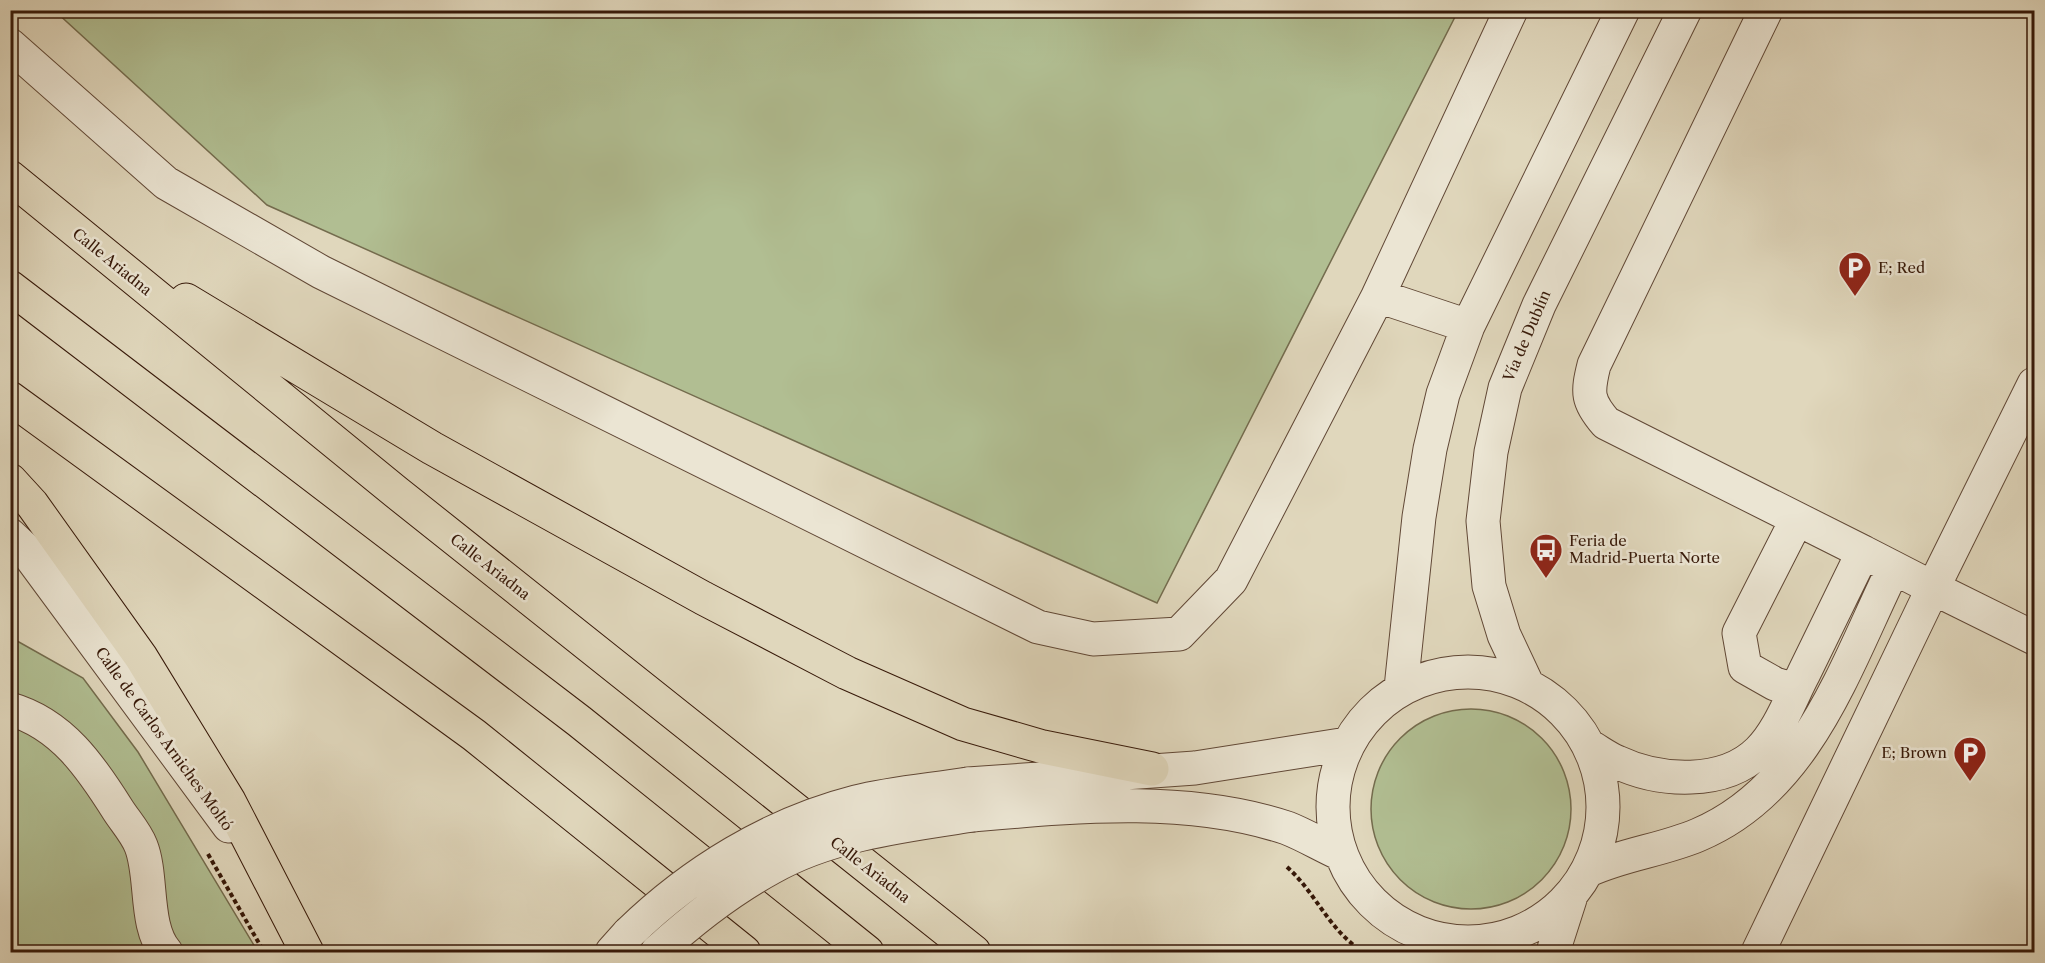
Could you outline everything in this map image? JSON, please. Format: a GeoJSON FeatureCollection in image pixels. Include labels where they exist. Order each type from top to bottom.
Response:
{"type":"FeatureCollection","features":[{"type":"Feature","properties":{"kind":"highway","name":"Calle Ariadna"},"geometry":{"type":"LineString","coordinates":[[10,177],[396,492],[974,952]]}},
{"type":"Feature","properties":{"kind":"highway"},"geometry":{"type":"LineString","coordinates":[[82,237],[432,448],[703,598],[847,673],[963,724],[1043,747],[1152,769]]}},
{"type":"Feature","properties":{"kind":"highway"},"geometry":{"type":"LineString","coordinates":[[10,286],[579,721],[867,952]]}},
{"type":"Feature","properties":{"kind":"highway"},"geometry":{"type":"LineString","coordinates":[[10,398],[474,735],[744,952]]}},
{"type":"Feature","properties":{"kind":"highway"},"geometry":{"type":"LineString","coordinates":[[10,480],[32,504],[141,657],[229,801],[306,952]]}},
{"type":"Feature","properties":{"kind":"street"},"geometry":{"type":"LineString","coordinates":[[10,45],[166,183],[321,272],[1038,627],[1093,639],[1179,634],[1231,580],[1378,296],[1511,10]]}},
{"type":"Feature","properties":{"kind":"street"},"geometry":{"type":"LineString","coordinates":[[1401,688],[1409,592],[1430,449],[1443,394],[1468,326],[1623,10]]}},
{"type":"Feature","properties":{"kind":"street","name":"Vía de Dublín"},"geometry":{"type":"LineString","coordinates":[[1527,684],[1504,635],[1489,586],[1483,521],[1491,452],[1505,388],[1539,305],[1685,10]]}},
{"type":"Feature","properties":{"kind":"street"},"geometry":{"type":"LineString","coordinates":[[1766,10],[1594,365],[1588,387],[1592,406],[1606,423],[2034,638]]}},
{"type":"Feature","properties":{"kind":"street"},"geometry":{"type":"LineString","coordinates":[[1378,296],[1468,326]]}},
{"type":"Feature","properties":{"kind":"street"},"geometry":{"type":"LineString","coordinates":[[1758,952],[2034,384]]}},
{"type":"Feature","properties":{"kind":"street"},"geometry":{"type":"LineString","coordinates":[[1795,690],[1775,684],[1745,667],[1739,633],[1797,519]]}},
{"type":"Feature","properties":{"kind":"street","name":"Calle de Carlos Arniches Moltó"},"geometry":{"type":"LineString","coordinates":[[10,535],[24,548],[222,816],[306,952]]}},
{"type":"Feature","properties":{"kind":"street"},"geometry":{"type":"LineString","coordinates":[[1589,746],[1616,762],[1639,771],[1686,777],[1716,776],[1739,765],[1759,751],[1782,718],[1863,552]]}},
{"type":"Feature","properties":{"kind":"street"},"geometry":{"type":"LineString","coordinates":[[1589,870],[1613,859],[1698,835],[1745,807],[1786,771],[1814,731],[1893,568]]}},
{"type":"Feature","properties":{"kind":"street"},"geometry":{"type":"LineString","coordinates":[[1464,671],[1496,674],[1527,684],[1552,700],[1573,721],[1589,746],[1600,776],[1604,808],[1601,840],[1589,870],[1571,897],[1552,916],[1503,940],[1468,943],[1428,937],[1390,919],[1361,890],[1341,854],[1332,817],[1335,780],[1347,744],[1373,710],[1401,688],[1431,676],[1464,671]]}},
{"type":"Feature","properties":{"kind":"street"},"geometry":{"type":"LineString","coordinates":[[10,709],[31,715],[64,738],[98,779],[141,846],[151,910],[161,947],[166,952]]}},
{"type":"Feature","properties":{"kind":"street"},"geometry":{"type":"LineString","coordinates":[[657,952],[726,896],[772,867],[866,833],[971,800],[1152,769],[1234,763],[1347,744]]}},
{"type":"Feature","properties":{"kind":"street"},"geometry":{"type":"LineString","coordinates":[[621,943],[689,881],[751,843],[856,802],[971,800],[1193,809],[1238,816],[1288,829],[1341,854]]}},
{"type":"Feature","properties":{"kind":"street"},"geometry":{"type":"LineString","coordinates":[[1553,952],[1571,897]]}},
{"type":"Feature","properties":{"kind":"path"},"geometry":{"type":"LineString","coordinates":[[1282,863],[1303,882],[1323,915],[1349,943],[1364,952]]}},
{"type":"Feature","properties":{"kind":"green space"},"geometry":{"type":"Polygon","coordinates":[[[55,11],[1458,11],[1157,603],[267,205],[55,11]]]}},
{"type":"Feature","properties":{"kind":"green space"},"geometry":{"type":"Polygon","coordinates":[[[10,637],[83,678],[138,752],[258,952],[11,952],[10,637]]]}},
{"type":"Feature","properties":{"kind":"green space"},"geometry":{"type":"Polygon","coordinates":[[[1471,709],[1490,711],[1518,721],[1548,746],[1563,771],[1569,790],[1571,809],[1569,828],[1559,856],[1534,886],[1509,901],[1490,907],[1471,909],[1452,907],[1424,897],[1394,872],[1379,847],[1373,828],[1371,809],[1373,790],[1383,762],[1408,732],[1433,717],[1452,711],[1471,709]]]}},
{"type":"Feature","properties":{"kind":"place","name":"E; Red"},"geometry":{"type":"Point","coordinates":[1855,297]}},
{"type":"Feature","properties":{"kind":"place","name":"Feria de Madrid-Puerta Norte"},"geometry":{"type":"Point","coordinates":[1546,579]}},
{"type":"Feature","properties":{"kind":"place","name":"E; Brown"},"geometry":{"type":"Point","coordinates":[1970,782]}}]}
